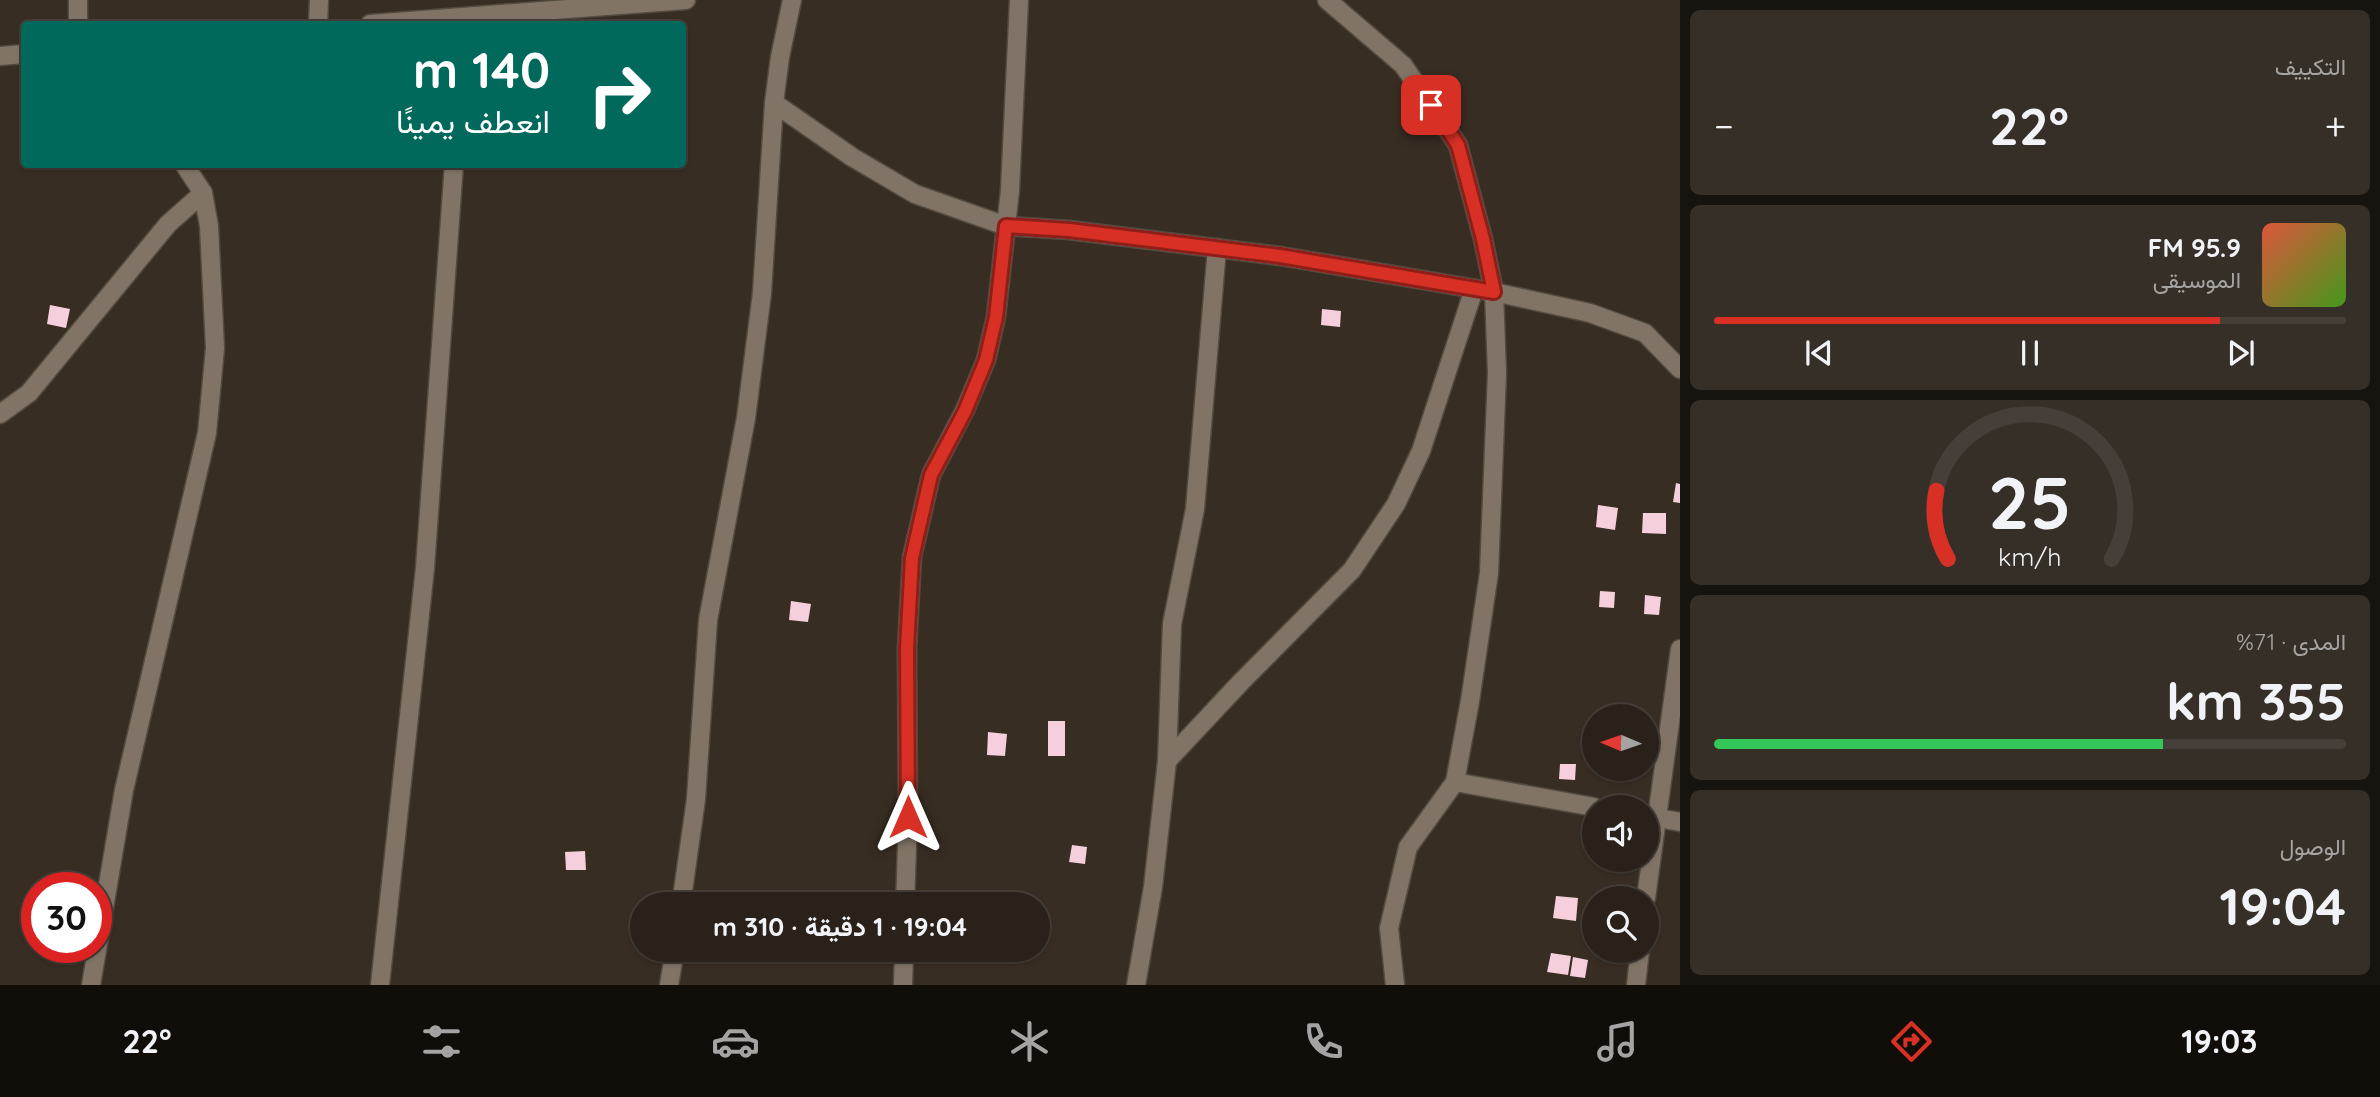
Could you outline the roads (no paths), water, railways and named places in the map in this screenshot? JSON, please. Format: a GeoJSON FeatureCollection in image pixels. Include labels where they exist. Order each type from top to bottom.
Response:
{"type":"FeatureCollection","features":[{"type":"Feature","properties":{"kind":"street"},"geometry":{"type":"LineString","coordinates":[[78,0],[78,21]]}},
{"type":"Feature","properties":{"kind":"street"},"geometry":{"type":"LineString","coordinates":[[318,21],[319,0]]}},
{"type":"Feature","properties":{"kind":"street"},"geometry":{"type":"LineString","coordinates":[[465,21],[534,6],[686,0]]}},
{"type":"Feature","properties":{"kind":"street"},"geometry":{"type":"LineString","coordinates":[[683,892],[696,799],[708,620],[746,418],[762,293],[774,103],[792,0]]}},
{"type":"Feature","properties":{"kind":"street"},"geometry":{"type":"LineString","coordinates":[[905,892],[907,648],[912,558],[931,475],[965,411],[986,360],[996,317],[1010,190],[1019,0]]}},
{"type":"Feature","properties":{"kind":"street"},"geometry":{"type":"LineString","coordinates":[[1327,0],[1404,65],[1458,145],[1494,292],[1497,373],[1489,573],[1455,782],[1408,847],[1389,928],[1395,985]]}},
{"type":"Feature","properties":{"kind":"street"},"geometry":{"type":"LineString","coordinates":[[0,56],[21,54]]}},
{"type":"Feature","properties":{"kind":"street"},"geometry":{"type":"LineString","coordinates":[[774,103],[852,157],[915,194],[1006,226],[1069,230],[1280,256],[1494,292],[1590,313],[1646,333],[1680,369]]}},
{"type":"Feature","properties":{"kind":"street"},"geometry":{"type":"LineString","coordinates":[[91,985],[124,790],[207,433],[215,348],[209,226],[203,193],[187,168]]}},
{"type":"Feature","properties":{"kind":"street"},"geometry":{"type":"LineString","coordinates":[[380,985],[425,568],[454,168]]}},
{"type":"Feature","properties":{"kind":"street"},"geometry":{"type":"LineString","coordinates":[[0,414],[29,393],[159,235],[203,193]]}},
{"type":"Feature","properties":{"kind":"street"},"geometry":{"type":"LineString","coordinates":[[1136,985],[1153,887],[1167,761],[1172,624],[1195,509],[1217,248]]}},
{"type":"Feature","properties":{"kind":"street"},"geometry":{"type":"LineString","coordinates":[[1167,761],[1352,570],[1396,504],[1421,451],[1474,289]]}},
{"type":"Feature","properties":{"kind":"street"},"geometry":{"type":"LineString","coordinates":[[1655,795],[1680,649]]}},
{"type":"Feature","properties":{"kind":"street"},"geometry":{"type":"LineString","coordinates":[[1455,782],[1582,805]]}},
{"type":"Feature","properties":{"kind":"street"},"geometry":{"type":"LineString","coordinates":[[1659,818],[1680,822]]}},
{"type":"Feature","properties":{"kind":"street"},"geometry":{"type":"LineString","coordinates":[[669,985],[673,962]]}},
{"type":"Feature","properties":{"kind":"street"},"geometry":{"type":"LineString","coordinates":[[903,985],[904,962]]}},
{"type":"Feature","properties":{"kind":"street"},"geometry":{"type":"LineString","coordinates":[[1636,985],[1639,963]]}}]}
